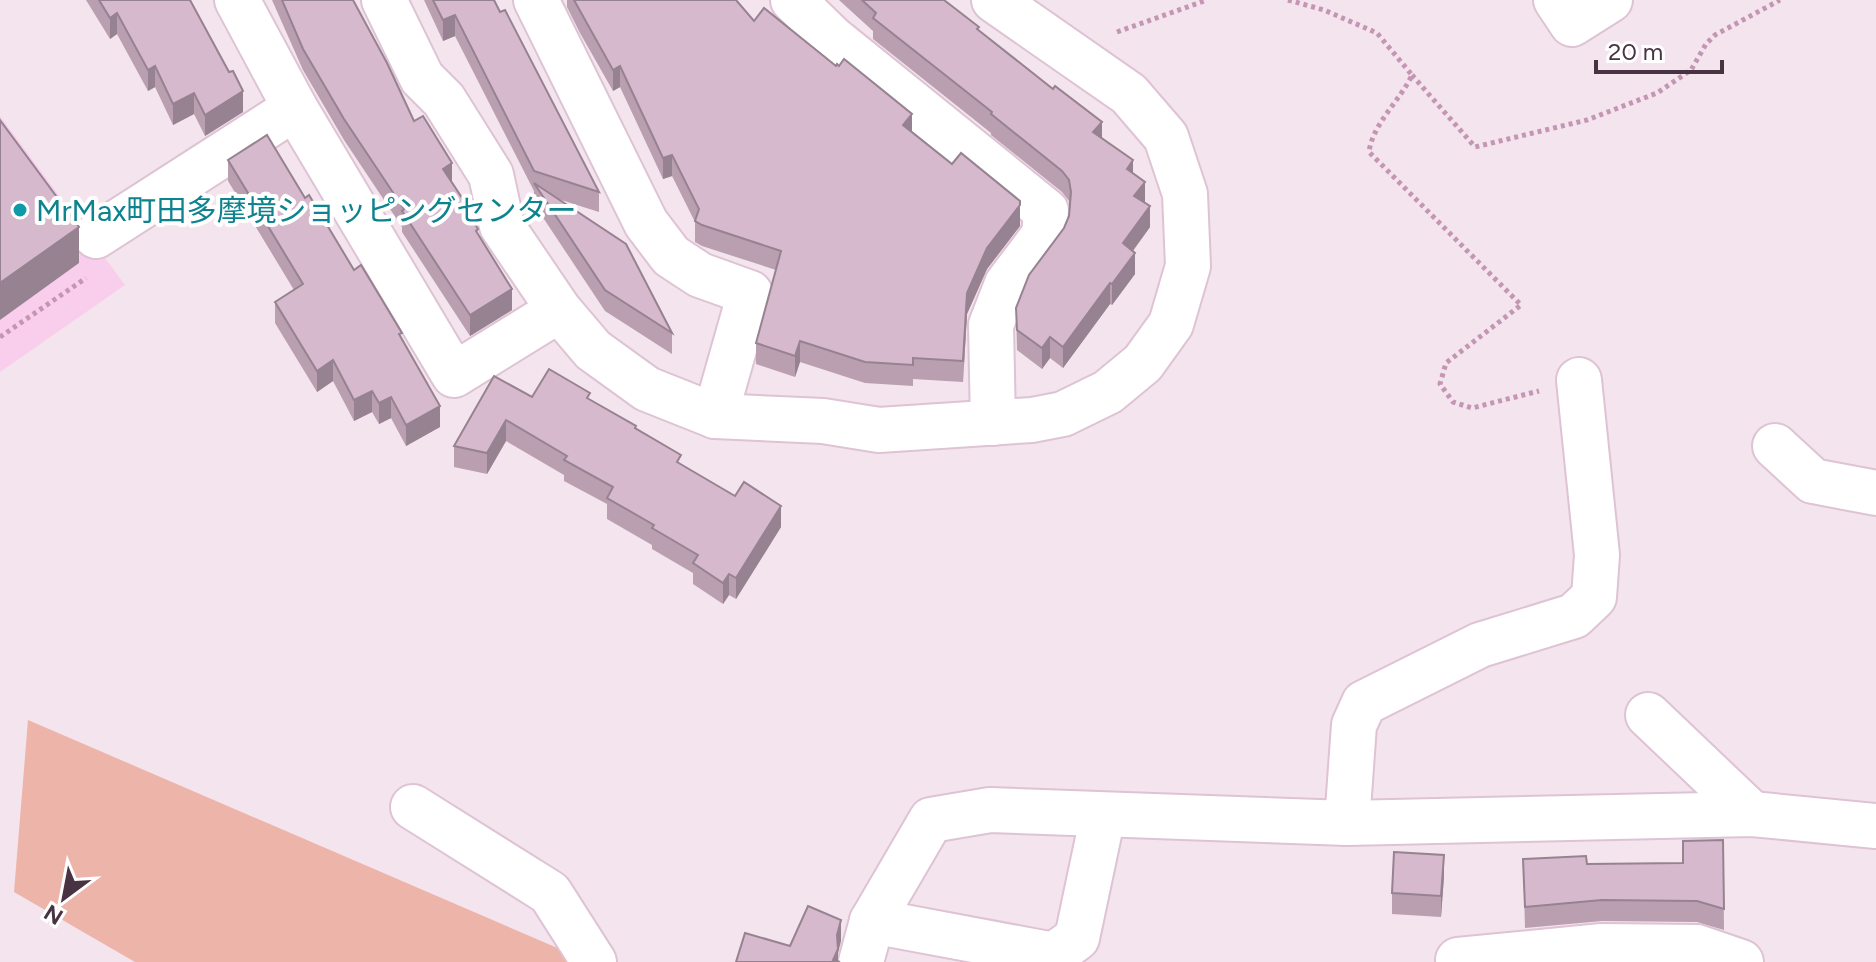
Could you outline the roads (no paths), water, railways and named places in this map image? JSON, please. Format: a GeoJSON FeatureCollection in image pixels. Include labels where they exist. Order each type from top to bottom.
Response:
{"type":"FeatureCollection","features":[{"type":"Feature","properties":{"kind":"street"},"geometry":{"type":"LineString","coordinates":[[237,0],[295,108],[454,375],[559,310]]}},
{"type":"Feature","properties":{"kind":"street"},"geometry":{"type":"LineString","coordinates":[[384,0],[422,78],[444,100],[491,175],[502,226],[559,310],[593,350],[647,389],[715,416],[823,421],[879,430],[1032,420],[1063,414],[1108,392],[1143,363],[1171,324],[1188,266],[1185,194],[1166,137],[1129,94],[994,0]]}},
{"type":"Feature","properties":{"kind":"street"},"geometry":{"type":"LineString","coordinates":[[536,0],[646,223],[671,256],[700,275],[750,293],[715,416]]}},
{"type":"Feature","properties":{"kind":"street"},"geometry":{"type":"LineString","coordinates":[[793,0],[832,38],[1046,211],[1044,235],[1007,284],[991,325],[993,423]]}},
{"type":"Feature","properties":{"kind":"street"},"geometry":{"type":"LineString","coordinates":[[1556,0],[1572,24],[1610,0]]}},
{"type":"Feature","properties":{"kind":"street"},"geometry":{"type":"LineString","coordinates":[[96,236],[295,108]]}},
{"type":"Feature","properties":{"kind":"street"},"geometry":{"type":"LineString","coordinates":[[1347,823],[1354,725],[1364,703],[1480,645],[1574,616],[1594,597],[1597,555],[1579,380]]}},
{"type":"Feature","properties":{"kind":"street"},"geometry":{"type":"LineString","coordinates":[[1775,446],[1813,481],[1876,493]]}},
{"type":"Feature","properties":{"kind":"street"},"geometry":{"type":"LineString","coordinates":[[1648,715],[1752,814]]}},
{"type":"Feature","properties":{"kind":"street"},"geometry":{"type":"LineString","coordinates":[[413,807],[550,893],[594,962]]}},
{"type":"Feature","properties":{"kind":"street"},"geometry":{"type":"LineString","coordinates":[[1103,815],[1077,938],[1054,955],[866,941],[931,820],[990,810],[1347,823],[1752,814],[1876,826]]}},
{"type":"Feature","properties":{"kind":"street"},"geometry":{"type":"LineString","coordinates":[[1458,960],[1602,946],[1697,947],[1741,962]]}},
{"type":"Feature","properties":{"kind":"place","name":"MrMax町田多摩境ショッピングセンター"},"geometry":{"type":"Point","coordinates":[20,210]}}]}
